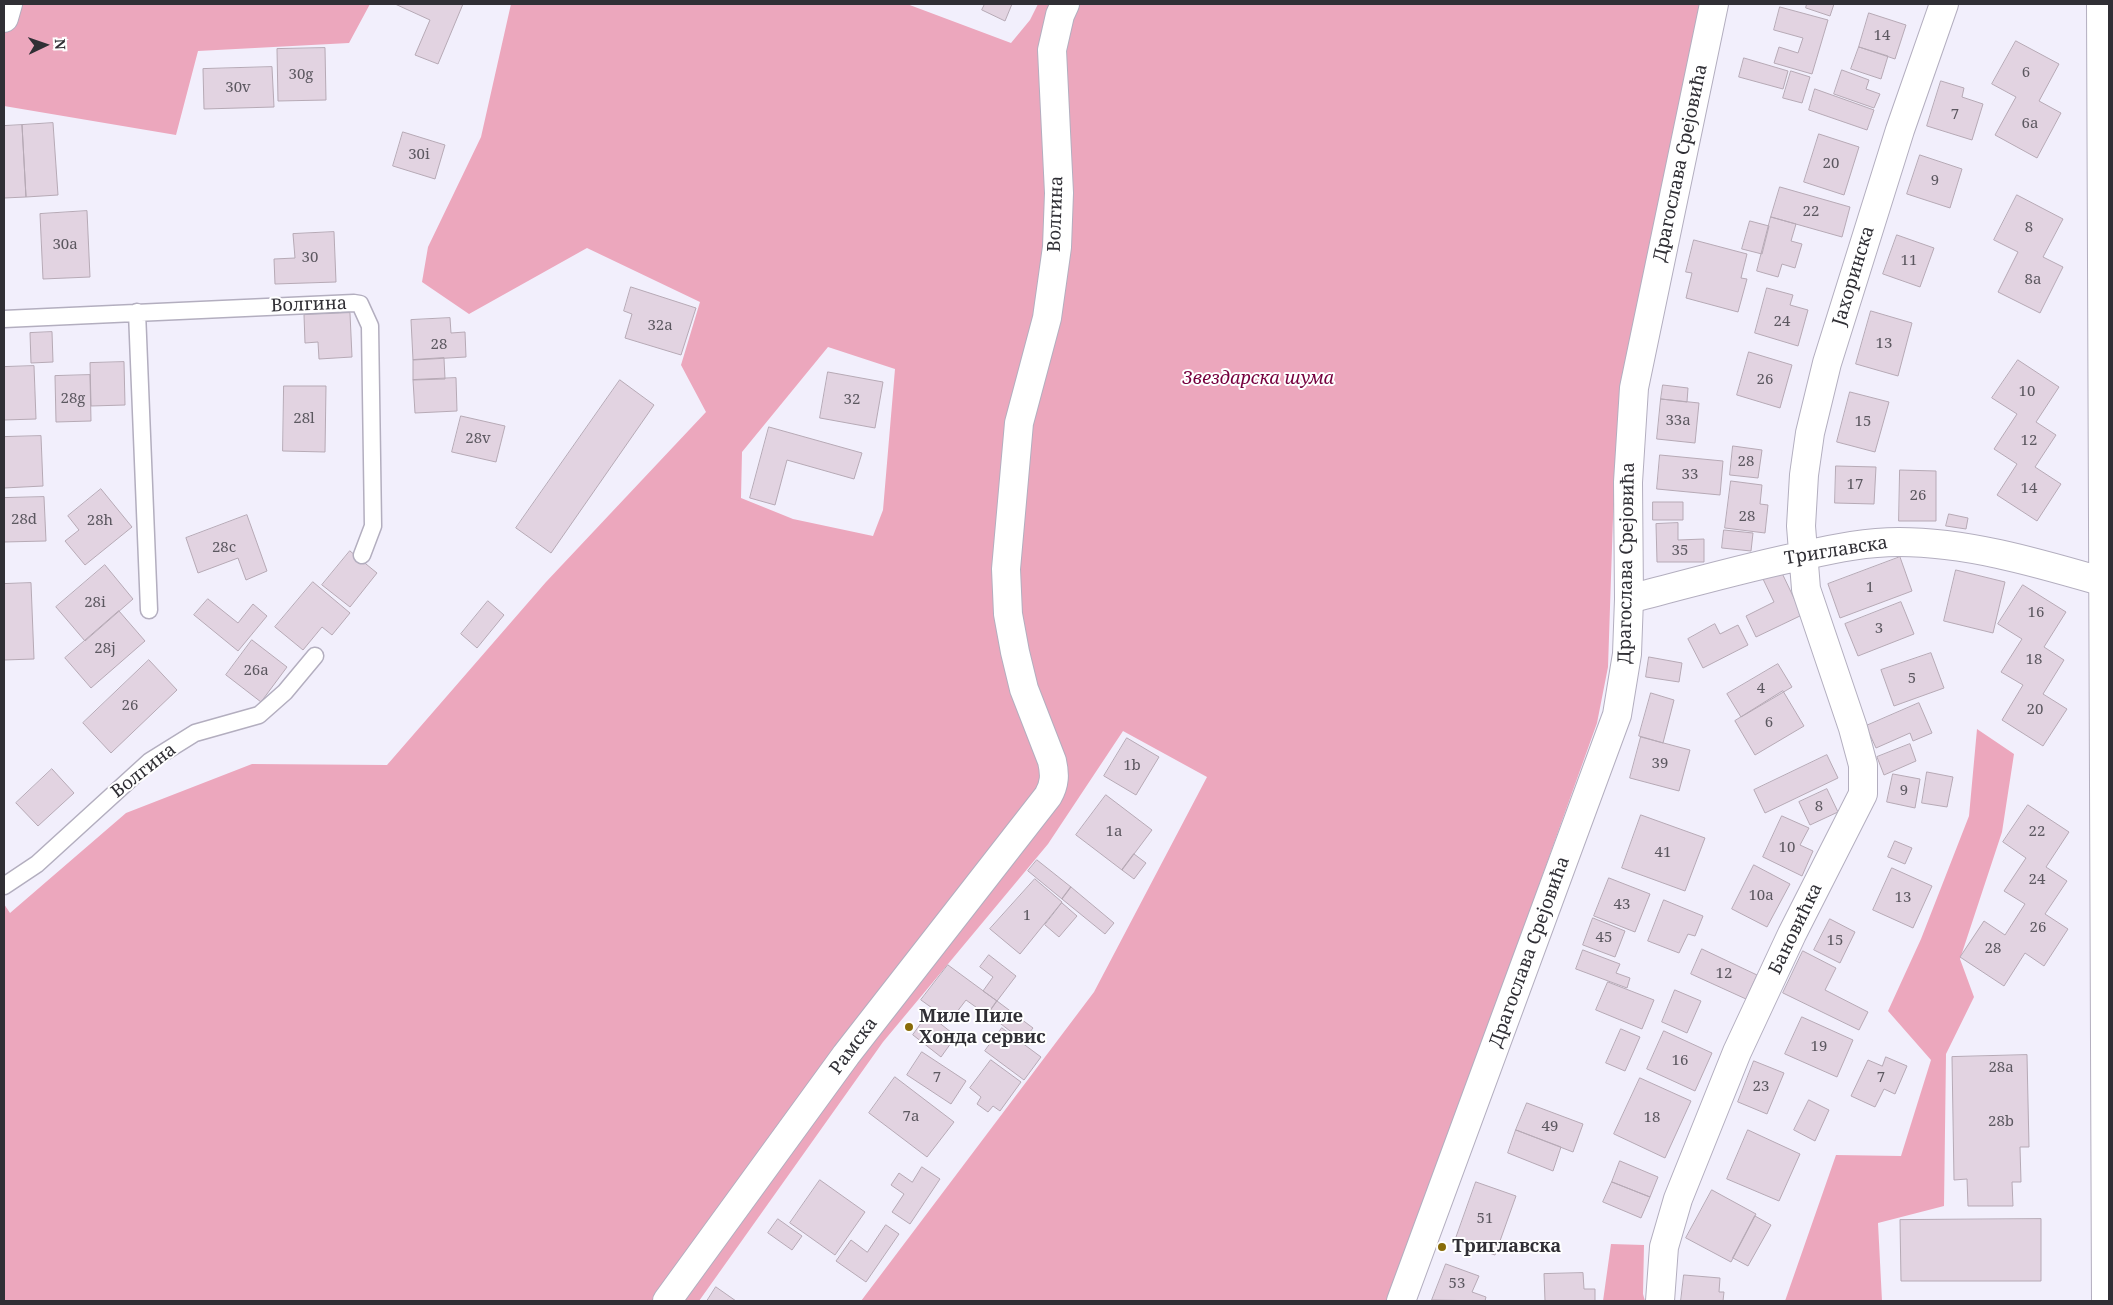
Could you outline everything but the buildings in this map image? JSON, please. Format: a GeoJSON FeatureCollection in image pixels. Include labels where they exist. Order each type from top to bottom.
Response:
{"type":"FeatureCollection","features":[{"type":"Feature","properties":{"kind":"street"},"geometry":{"type":"LineString","coordinates":[[4,18],[8,4]]}},
{"type":"Feature","properties":{"kind":"street","name":"Волгина"},"geometry":{"type":"LineString","coordinates":[[1048,796],[1054,783],[1054,770],[1024,690],[1014,652],[1008,614],[1006,569],[1019,423],[1047,318],[1056,247],[1059,192],[1052,50],[1060,15],[1066,4]]}},
{"type":"Feature","properties":{"kind":"street","name":"Драгослава Срејовића"},"geometry":{"type":"LineString","coordinates":[[1401,1301],[1608,742],[1625,675],[1629,599],[1628,482],[1634,388],[1714,4]]}},
{"type":"Feature","properties":{"kind":"street","name":"Јахоринска"},"geometry":{"type":"LineString","coordinates":[[1802,555],[1801,526],[1806,459],[1825,372],[1900,130],[1944,4]]}},
{"type":"Feature","properties":{"kind":"street"},"geometry":{"type":"LineString","coordinates":[[2102,4],[2106,1301]]}},
{"type":"Feature","properties":{"kind":"street","name":"Триглавска"},"geometry":{"type":"LineString","coordinates":[[1629,599],[1802,555],[1866,543],[1950,546],[2009,558],[2104,582]]}},
{"type":"Feature","properties":{"kind":"street","name":"Бановићка"},"geometry":{"type":"LineString","coordinates":[[1660,1301],[1664,1247],[1678,1199],[1738,1052],[1792,934],[1863,794],[1863,765],[1853,728],[1810,604],[1802,555]]}},
{"type":"Feature","properties":{"kind":"street","name":"Рамска"},"geometry":{"type":"LineString","coordinates":[[667,1301],[846,1055],[1048,796]]}},
{"type":"Feature","properties":{"kind":"lane","name":"Волгина"},"geometry":{"type":"LineString","coordinates":[[4,319],[360,304],[370,326],[373,526],[362,555]]}},
{"type":"Feature","properties":{"kind":"lane"},"geometry":{"type":"LineString","coordinates":[[137,312],[149,610]]}},
{"type":"Feature","properties":{"kind":"lane","name":"Волгина"},"geometry":{"type":"LineString","coordinates":[[4,886],[37,864],[150,761],[195,733],[259,715],[285,692],[316,656]]}},
{"type":"Feature","properties":{"kind":"green space"},"geometry":{"type":"Polygon","coordinates":[[[4,4],[370,4],[349,43],[198,51],[176,135],[4,106],[4,4]]]}},
{"type":"Feature","properties":{"kind":"green space","name":"Звездарска шума"},"geometry":{"type":"Polygon","coordinates":[[[511,4],[907,4],[1011,43],[1030,20],[1038,4],[1706,4],[1622,397],[1613,518],[1608,667],[1597,723],[1390,1301],[861,1301],[1094,992],[1207,777],[1123,731],[1048,844],[883,1042],[699,1301],[4,1301],[4,904],[10,913],[126,813],[252,764],[387,765],[546,582],[706,412],[681,365],[700,302],[587,248],[469,314],[422,282],[428,247],[481,137],[511,4]],[[828,347],[742,452],[741,498],[793,519],[873,536],[883,510],[895,369],[828,347]]]}},
{"type":"Feature","properties":{"kind":"green space"},"geometry":{"type":"Polygon","coordinates":[[[1977,729],[2014,754],[2002,832],[1960,959],[1974,997],[1946,1054],[1944,1206],[1878,1223],[1882,1301],[1785,1301],[1836,1155],[1901,1156],[1931,1060],[1888,1011],[1921,939],[1969,816],[1977,729]]]}},
{"type":"Feature","properties":{"kind":"green space"},"geometry":{"type":"Polygon","coordinates":[[[1611,1244],[1644,1245],[1643,1294],[1645,1301],[1603,1301],[1611,1244]]]}},
{"type":"Feature","properties":{"kind":"place","name":"Миле Пиле Хонда сервис"},"geometry":{"type":"Point","coordinates":[909,1027]}},
{"type":"Feature","properties":{"kind":"place","name":"Триглавска"},"geometry":{"type":"Point","coordinates":[1442,1247]}}]}
